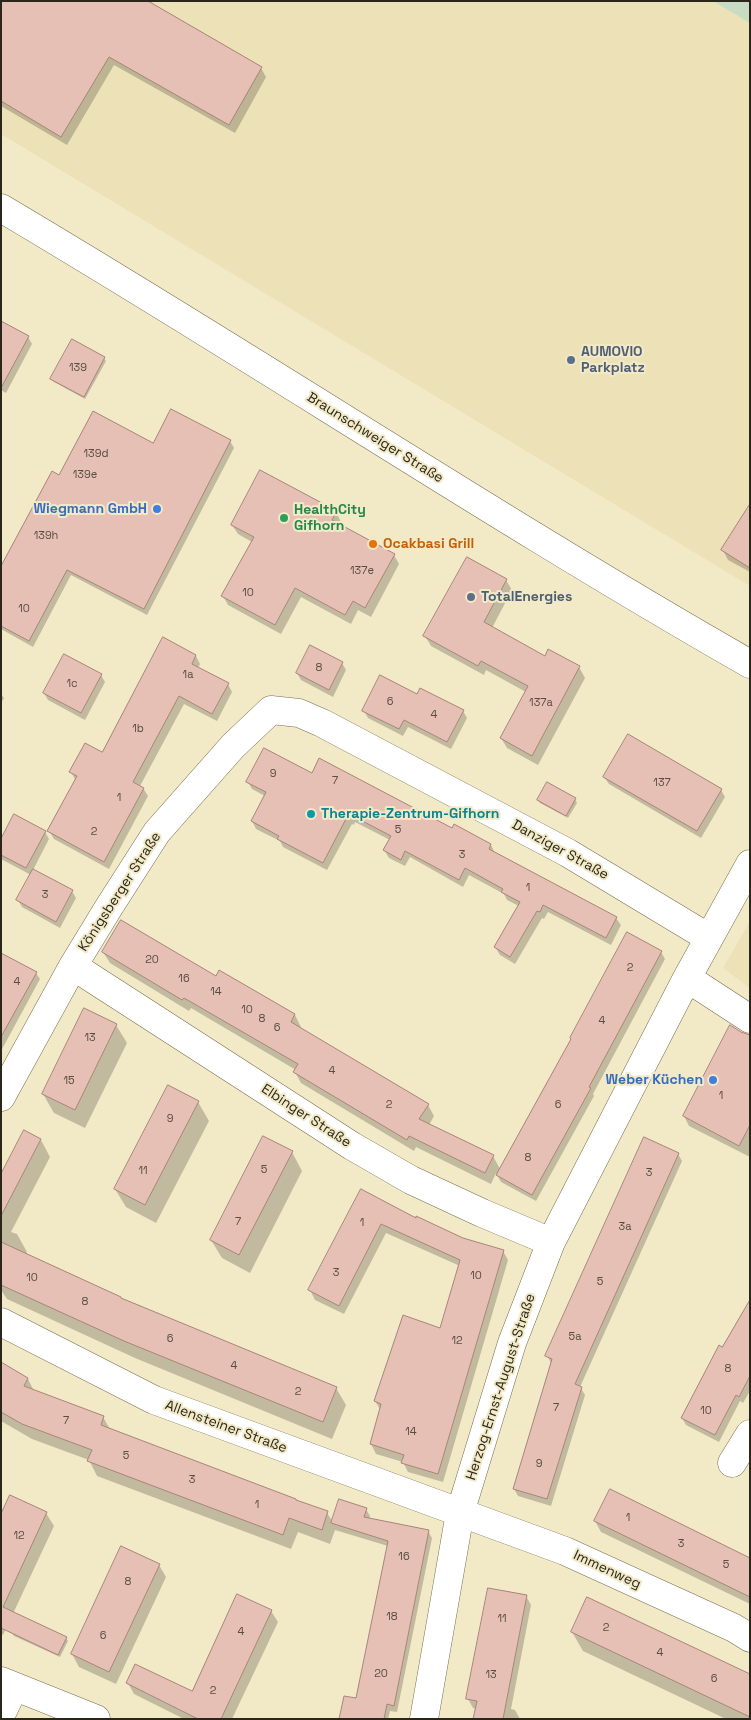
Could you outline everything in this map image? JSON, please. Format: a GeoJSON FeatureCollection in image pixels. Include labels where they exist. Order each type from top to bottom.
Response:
{"type":"FeatureCollection","features":[{"type":"Feature","properties":{"kind":"street","name":"Braunschweiger Straße"},"geometry":{"type":"LineString","coordinates":[[1,208],[571,559],[750,664]]}},
{"type":"Feature","properties":{"kind":"street","name":"Danziger Straße"},"geometry":{"type":"LineString","coordinates":[[271,710],[299,713],[322,723],[568,852],[709,938]]}},
{"type":"Feature","properties":{"kind":"street","name":"Königsberger Straße"},"geometry":{"type":"LineString","coordinates":[[1,1097],[73,966],[157,832],[233,746],[271,710]]}},
{"type":"Feature","properties":{"kind":"street","name":"Herzog-Ernst-August-Straße"},"geometry":{"type":"LineString","coordinates":[[424,1719],[460,1513],[512,1343],[551,1242],[687,978],[750,864]]}},
{"type":"Feature","properties":{"kind":"street","name":"Elbinger Straße"},"geometry":{"type":"LineString","coordinates":[[73,966],[352,1146],[411,1180],[551,1242]]}},
{"type":"Feature","properties":{"kind":"street"},"geometry":{"type":"LineString","coordinates":[[687,978],[750,1019]]}},
{"type":"Feature","properties":{"kind":"street","name":"Allensteiner Straße"},"geometry":{"type":"LineString","coordinates":[[1,1322],[154,1400],[460,1513]]}},
{"type":"Feature","properties":{"kind":"street"},"geometry":{"type":"LineString","coordinates":[[732,1463],[750,1434]]}},
{"type":"Feature","properties":{"kind":"street","name":"Immenweg"},"geometry":{"type":"LineString","coordinates":[[460,1513],[565,1551],[734,1628],[750,1638]]}},
{"type":"Feature","properties":{"kind":"street"},"geometry":{"type":"LineString","coordinates":[[1,1715],[8,1684],[96,1719]]}},
{"type":"Feature","properties":{"kind":"shaded area","name":"AUMOVIO Parkplatz"},"geometry":{"type":"Polygon","coordinates":[[[1,1],[750,1],[750,586],[1,134],[1,1]]]}},
{"type":"Feature","properties":{"kind":"shaded area"},"geometry":{"type":"Polygon","coordinates":[[[750,921],[750,988],[723,968],[750,921]]]}},
{"type":"Feature","properties":{"kind":"green space"},"geometry":{"type":"Polygon","coordinates":[[[713,1],[750,1],[750,23],[713,1]]]}},
{"type":"Feature","properties":{"kind":"building"},"geometry":{"type":"Polygon","coordinates":[[[1,1],[148,1],[262,67],[229,125],[109,57],[61,137],[1,101],[1,1]]]}},
{"type":"Feature","properties":{"kind":"building"},"geometry":{"type":"Polygon","coordinates":[[[1,321],[29,336],[1,388],[1,321]]]}},
{"type":"Feature","properties":{"kind":"building"},"geometry":{"type":"Polygon","coordinates":[[[72,339],[105,357],[84,397],[50,379],[72,339]]]}},
{"type":"Feature","properties":{"kind":"building"},"geometry":{"type":"Polygon","coordinates":[[[171,409],[231,440],[144,609],[67,570],[29,641],[1,626],[1,566],[52,471],[59,475],[93,411],[153,443],[171,409]]]}},
{"type":"Feature","properties":{"kind":"building"},"geometry":{"type":"Polygon","coordinates":[[[260,470],[337,511],[332,520],[395,554],[365,608],[353,601],[345,615],[295,588],[275,625],[221,596],[254,537],[231,525],[260,470]]]}},
{"type":"Feature","properties":{"kind":"building"},"geometry":{"type":"Polygon","coordinates":[[[750,504],[750,568],[721,550],[750,504]]]}},
{"type":"Feature","properties":{"kind":"building"},"geometry":{"type":"Polygon","coordinates":[[[467,557],[507,579],[484,622],[545,656],[548,649],[580,666],[532,756],[500,738],[528,686],[481,661],[478,666],[423,636],[467,557]]]}},
{"type":"Feature","properties":{"kind":"building"},"geometry":{"type":"Polygon","coordinates":[[[163,637],[196,655],[192,664],[229,683],[212,714],[179,696],[133,782],[144,788],[104,862],[47,831],[77,776],[69,772],[85,743],[102,752],[163,637]]]}},
{"type":"Feature","properties":{"kind":"building"},"geometry":{"type":"Polygon","coordinates":[[[310,645],[343,662],[329,690],[296,673],[310,645]]]}},
{"type":"Feature","properties":{"kind":"building"},"geometry":{"type":"Polygon","coordinates":[[[64,654],[102,674],[81,713],[43,693],[64,654]]]}},
{"type":"Feature","properties":{"kind":"building"},"geometry":{"type":"Polygon","coordinates":[[[380,675],[417,694],[420,688],[464,710],[447,742],[404,720],[399,729],[362,711],[380,675]]]}},
{"type":"Feature","properties":{"kind":"building"},"geometry":{"type":"Polygon","coordinates":[[[628,734],[722,789],[697,831],[603,777],[628,734]]]}},
{"type":"Feature","properties":{"kind":"building"},"geometry":{"type":"Polygon","coordinates":[[[264,748],[312,773],[319,758],[452,828],[454,824],[491,844],[489,849],[617,917],[606,938],[543,905],[540,912],[537,911],[510,957],[494,947],[520,902],[501,892],[503,889],[465,868],[459,880],[405,851],[401,860],[383,850],[391,836],[351,815],[350,818],[347,817],[323,863],[277,839],[279,836],[251,821],[266,792],[246,782],[264,748]]]}},
{"type":"Feature","properties":{"kind":"building"},"geometry":{"type":"Polygon","coordinates":[[[547,782],[576,798],[566,816],[537,800],[547,782]]]}},
{"type":"Feature","properties":{"kind":"building"},"geometry":{"type":"Polygon","coordinates":[[[14,814],[46,831],[26,868],[1,855],[1,839],[14,814]]]}},
{"type":"Feature","properties":{"kind":"building"},"geometry":{"type":"Polygon","coordinates":[[[33,869],[73,890],[56,922],[16,900],[33,869]]]}},
{"type":"Feature","properties":{"kind":"building"},"geometry":{"type":"Polygon","coordinates":[[[121,920],[216,976],[219,970],[295,1014],[291,1022],[429,1104],[419,1119],[494,1155],[485,1173],[409,1136],[407,1140],[293,1072],[298,1064],[184,998],[182,1000],[102,952],[121,920]]]}},
{"type":"Feature","properties":{"kind":"building"},"geometry":{"type":"Polygon","coordinates":[[[627,932],[662,951],[589,1087],[591,1088],[532,1195],[496,1175],[627,932]]]}},
{"type":"Feature","properties":{"kind":"building"},"geometry":{"type":"Polygon","coordinates":[[[1,953],[37,972],[1,1037],[1,953]]]}},
{"type":"Feature","properties":{"kind":"building"},"geometry":{"type":"Polygon","coordinates":[[[84,1008],[117,1024],[75,1110],[42,1094],[84,1008]]]}},
{"type":"Feature","properties":{"kind":"building"},"geometry":{"type":"Polygon","coordinates":[[[730,1025],[750,1035],[750,1125],[739,1146],[683,1116],[730,1025]]]}},
{"type":"Feature","properties":{"kind":"building"},"geometry":{"type":"Polygon","coordinates":[[[168,1085],[199,1101],[145,1205],[114,1189],[168,1085]]]}},
{"type":"Feature","properties":{"kind":"building"},"geometry":{"type":"Polygon","coordinates":[[[24,1130],[41,1139],[1,1216],[1,1174],[24,1130]]]}},
{"type":"Feature","properties":{"kind":"building"},"geometry":{"type":"Polygon","coordinates":[[[263,1136],[293,1151],[239,1255],[210,1240],[263,1136]]]}},
{"type":"Feature","properties":{"kind":"building"},"geometry":{"type":"Polygon","coordinates":[[[644,1137],[679,1153],[575,1384],[582,1387],[547,1499],[513,1489],[552,1359],[545,1356],[644,1137]]]}},
{"type":"Feature","properties":{"kind":"building"},"geometry":{"type":"Polygon","coordinates":[[[361,1189],[416,1218],[416,1216],[463,1238],[504,1250],[438,1474],[401,1463],[404,1455],[370,1444],[381,1404],[374,1401],[403,1315],[440,1328],[460,1260],[381,1224],[339,1306],[308,1290],[361,1189]]]}},
{"type":"Feature","properties":{"kind":"building"},"geometry":{"type":"Polygon","coordinates":[[[1,1242],[121,1298],[337,1387],[323,1422],[124,1341],[1,1285],[1,1242]]]}},
{"type":"Feature","properties":{"kind":"building"},"geometry":{"type":"Polygon","coordinates":[[[750,1300],[750,1376],[739,1397],[736,1395],[715,1435],[681,1418],[719,1345],[722,1347],[750,1300]]]}},
{"type":"Feature","properties":{"kind":"building"},"geometry":{"type":"Polygon","coordinates":[[[1,1362],[28,1378],[24,1386],[104,1416],[101,1425],[328,1511],[322,1530],[289,1518],[283,1535],[87,1461],[92,1450],[22,1424],[1,1412],[1,1362]]]}},
{"type":"Feature","properties":{"kind":"building"},"geometry":{"type":"Polygon","coordinates":[[[610,1489],[750,1558],[750,1597],[594,1521],[610,1489]]]}},
{"type":"Feature","properties":{"kind":"building"},"geometry":{"type":"Polygon","coordinates":[[[10,1495],[47,1512],[3,1607],[67,1637],[58,1655],[1,1628],[1,1514],[10,1495]]]}},
{"type":"Feature","properties":{"kind":"building"},"geometry":{"type":"Polygon","coordinates":[[[339,1499],[367,1508],[364,1517],[429,1530],[394,1706],[387,1704],[384,1719],[339,1719],[344,1696],[356,1698],[388,1541],[331,1523],[339,1499]]]}},
{"type":"Feature","properties":{"kind":"building"},"geometry":{"type":"Polygon","coordinates":[[[121,1546],[160,1564],[109,1672],[71,1654],[121,1546]]]}},
{"type":"Feature","properties":{"kind":"building"},"geometry":{"type":"Polygon","coordinates":[[[488,1588],[527,1595],[503,1719],[473,1719],[477,1701],[466,1699],[488,1588]]]}},
{"type":"Feature","properties":{"kind":"building"},"geometry":{"type":"Polygon","coordinates":[[[237,1594],[272,1610],[221,1719],[198,1719],[126,1683],[135,1664],[192,1691],[237,1594]]]}},
{"type":"Feature","properties":{"kind":"building"},"geometry":{"type":"Polygon","coordinates":[[[587,1597],[750,1674],[750,1717],[571,1632],[587,1597]]]}},
{"type":"Feature","properties":{"kind":"place","name":"AUMOVIO Parkplatz"},"geometry":{"type":"Point","coordinates":[571,360]}},
{"type":"Feature","properties":{"kind":"place","name":"Wiegmann GmbH"},"geometry":{"type":"Point","coordinates":[157,509]}},
{"type":"Feature","properties":{"kind":"place","name":"HealthCity Gifhorn"},"geometry":{"type":"Point","coordinates":[284,518]}},
{"type":"Feature","properties":{"kind":"place","name":"Ocakbasi Grill"},"geometry":{"type":"Point","coordinates":[373,544]}},
{"type":"Feature","properties":{"kind":"place","name":"TotalEnergies"},"geometry":{"type":"Point","coordinates":[471,597]}},
{"type":"Feature","properties":{"kind":"place","name":"Therapie-Zentrum-Gifhorn"},"geometry":{"type":"Point","coordinates":[311,814]}},
{"type":"Feature","properties":{"kind":"place","name":"Weber Küchen"},"geometry":{"type":"Point","coordinates":[713,1080]}}]}
